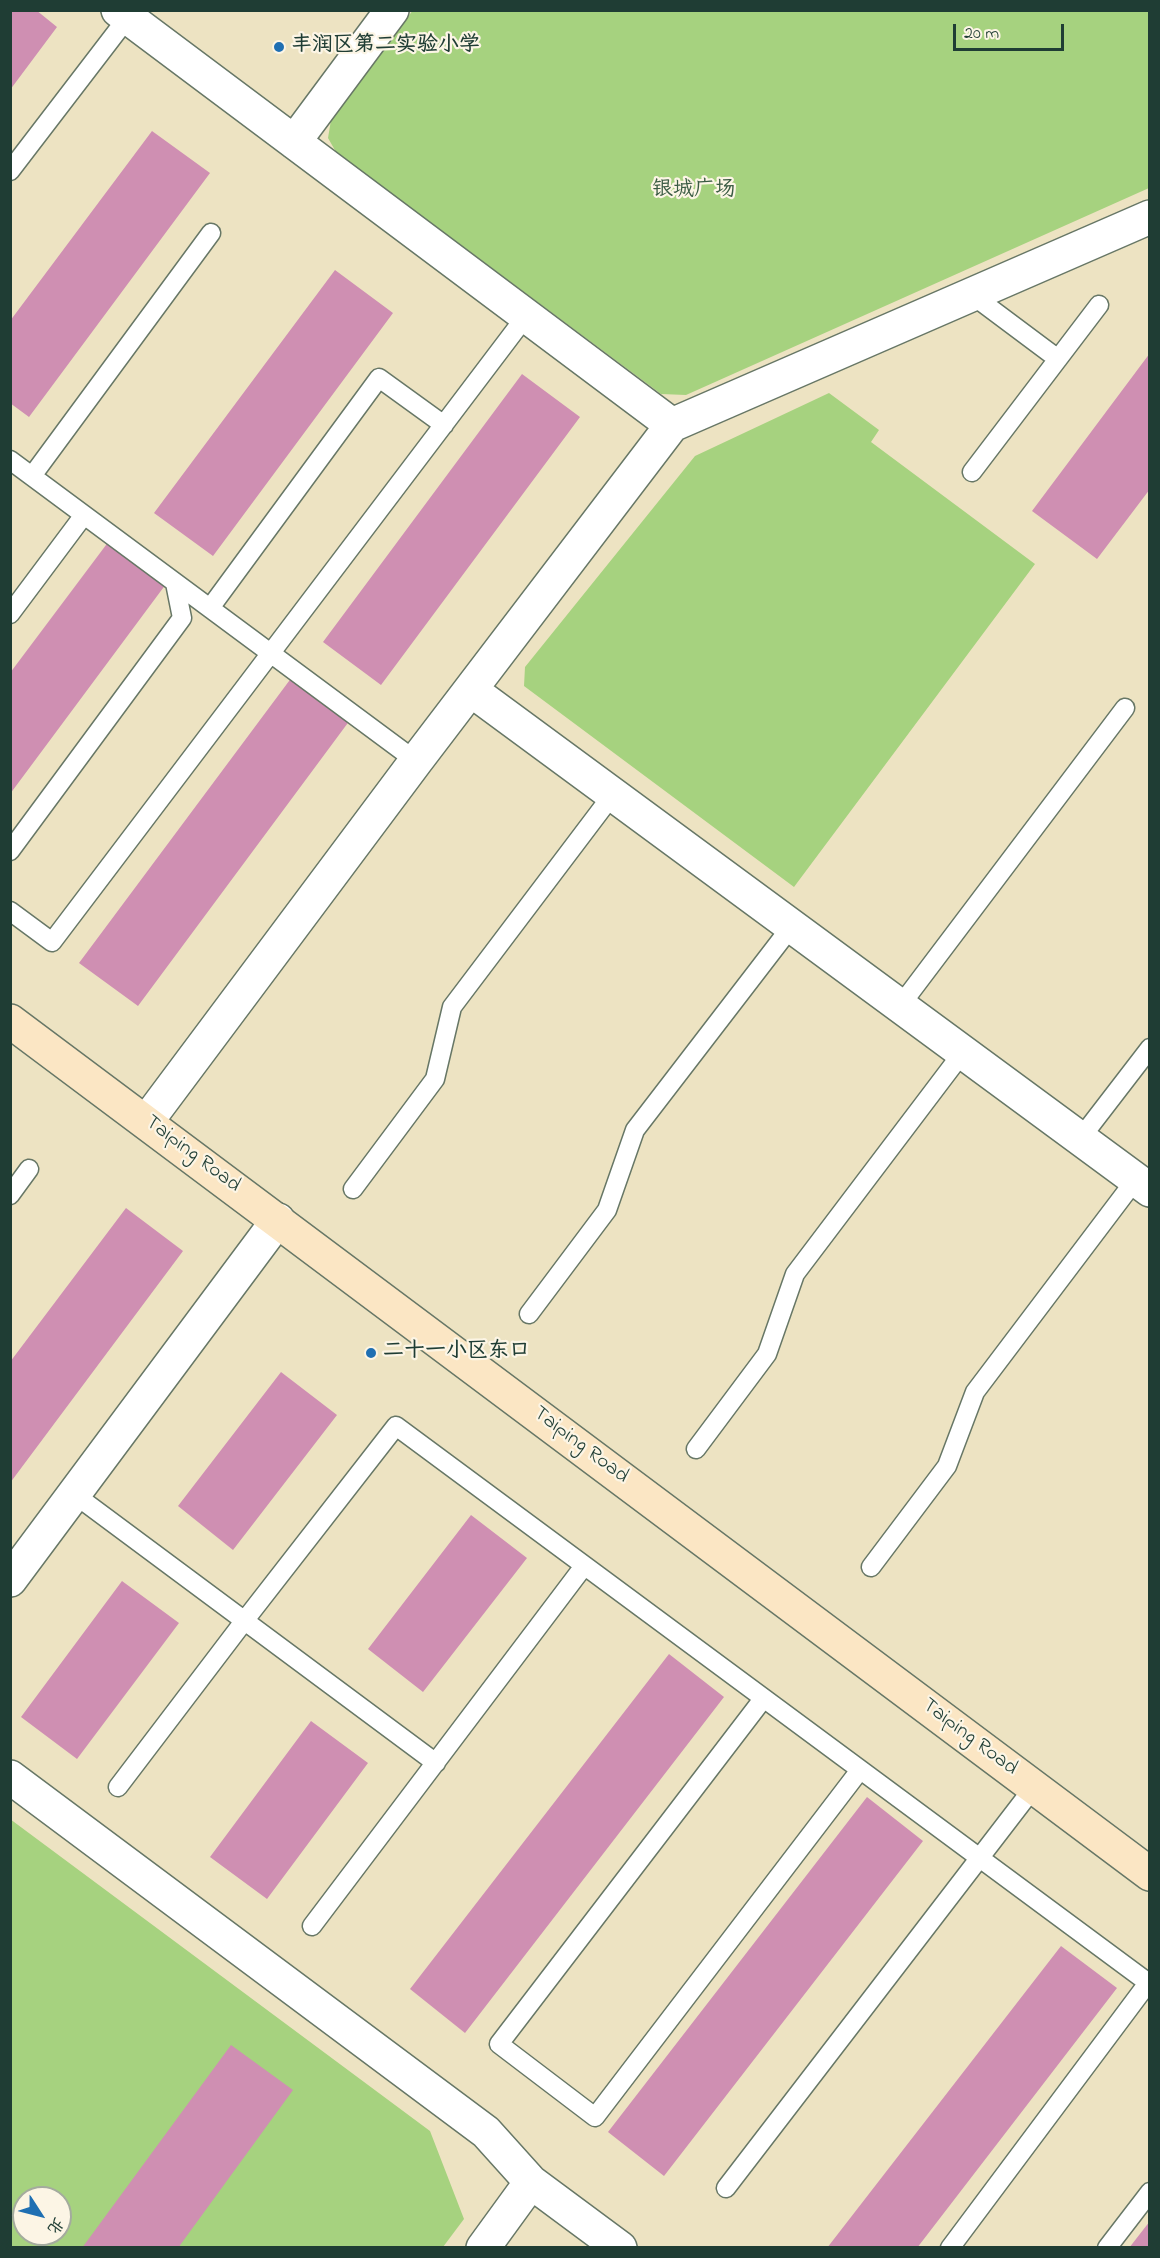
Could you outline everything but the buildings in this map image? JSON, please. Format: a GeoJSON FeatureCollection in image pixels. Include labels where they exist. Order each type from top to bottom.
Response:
{"type":"FeatureCollection","features":[{"type":"Feature","properties":{"kind":"street"},"geometry":{"type":"LineString","coordinates":[[294,142],[392,10]]}},
{"type":"Feature","properties":{"kind":"street"},"geometry":{"type":"LineString","coordinates":[[123,14],[672,425]]}},
{"type":"Feature","properties":{"kind":"street"},"geometry":{"type":"LineString","coordinates":[[147,1121],[416,761],[672,425],[1149,217]]}},
{"type":"Feature","properties":{"kind":"street"},"geometry":{"type":"LineString","coordinates":[[471,690],[1142,1185]]}},
{"type":"Feature","properties":{"kind":"street","name":"Taiping Road"},"geometry":{"type":"LineString","coordinates":[[10,1021],[147,1121],[1149,1874]]}},
{"type":"Feature","properties":{"kind":"street"},"geometry":{"type":"LineString","coordinates":[[10,1580],[278,1220]]}},
{"type":"Feature","properties":{"kind":"street"},"geometry":{"type":"LineString","coordinates":[[10,1778],[486,2132],[531,2182],[620,2247]]}},
{"type":"Feature","properties":{"kind":"street"},"geometry":{"type":"LineString","coordinates":[[483,2247],[531,2182]]}},
{"type":"Feature","properties":{"kind":"lane"},"geometry":{"type":"LineString","coordinates":[[10,171],[123,14]]}},
{"type":"Feature","properties":{"kind":"lane"},"geometry":{"type":"LineString","coordinates":[[32,476],[211,233]]}},
{"type":"Feature","properties":{"kind":"lane"},"geometry":{"type":"LineString","coordinates":[[971,294],[1058,359]]}},
{"type":"Feature","properties":{"kind":"lane"},"geometry":{"type":"LineString","coordinates":[[972,472],[1099,305]]}},
{"type":"Feature","properties":{"kind":"lane"},"geometry":{"type":"LineString","coordinates":[[10,911],[52,942],[526,316]]}},
{"type":"Feature","properties":{"kind":"lane"},"geometry":{"type":"LineString","coordinates":[[210,609],[379,378],[444,425]]}},
{"type":"Feature","properties":{"kind":"lane"},"geometry":{"type":"LineString","coordinates":[[10,460],[416,761]]}},
{"type":"Feature","properties":{"kind":"lane"},"geometry":{"type":"LineString","coordinates":[[10,614],[84,515]]}},
{"type":"Feature","properties":{"kind":"lane"},"geometry":{"type":"LineString","coordinates":[[10,851],[182,618],[175,583]]}},
{"type":"Feature","properties":{"kind":"lane"},"geometry":{"type":"LineString","coordinates":[[900,1006],[1125,708]]}},
{"type":"Feature","properties":{"kind":"lane"},"geometry":{"type":"LineString","coordinates":[[352,1189],[435,1079],[452,1007],[613,794]]}},
{"type":"Feature","properties":{"kind":"lane"},"geometry":{"type":"LineString","coordinates":[[529,1314],[607,1210],[635,1130],[791,927]]}},
{"type":"Feature","properties":{"kind":"lane"},"geometry":{"type":"LineString","coordinates":[[1080,1139],[1149,1048]]}},
{"type":"Feature","properties":{"kind":"lane"},"geometry":{"type":"LineString","coordinates":[[696,1449],[767,1354],[795,1274],[963,1052]]}},
{"type":"Feature","properties":{"kind":"lane"},"geometry":{"type":"LineString","coordinates":[[10,1195],[29,1169]]}},
{"type":"Feature","properties":{"kind":"lane"},"geometry":{"type":"LineString","coordinates":[[871,1567],[947,1466],[975,1392],[1142,1185]]}},
{"type":"Feature","properties":{"kind":"lane"},"geometry":{"type":"LineString","coordinates":[[118,1786],[396,1426],[1149,1983],[950,2247]]}},
{"type":"Feature","properties":{"kind":"lane"},"geometry":{"type":"LineString","coordinates":[[74,1494],[436,1763]]}},
{"type":"Feature","properties":{"kind":"lane"},"geometry":{"type":"LineString","coordinates":[[312,1926],[584,1566]]}},
{"type":"Feature","properties":{"kind":"lane"},"geometry":{"type":"LineString","coordinates":[[763,1699],[499,2044],[595,2117],[860,1770]]}},
{"type":"Feature","properties":{"kind":"lane"},"geometry":{"type":"LineString","coordinates":[[726,2188],[1035,1787]]}},
{"type":"Feature","properties":{"kind":"lane"},"geometry":{"type":"LineString","coordinates":[[1107,2247],[1149,2192]]}},
{"type":"Feature","properties":{"kind":"green space","name":"银城广场"},"geometry":{"type":"Polygon","coordinates":[[[413,10],[1149,11],[1149,188],[686,395],[661,394],[336,152],[328,138],[331,120],[413,10]]]}},
{"type":"Feature","properties":{"kind":"green space"},"geometry":{"type":"Polygon","coordinates":[[[829,393],[879,430],[871,442],[1035,564],[794,887],[524,686],[525,667],[695,456],[829,393]]]}},
{"type":"Feature","properties":{"kind":"green space"},"geometry":{"type":"Polygon","coordinates":[[[10,1819],[430,2131],[464,2219],[443,2247],[11,2247],[10,1819]]]}},
{"type":"Feature","properties":{"kind":"place","name":"丰润区第二实验小学"},"geometry":{"type":"Point","coordinates":[279,47]}},
{"type":"Feature","properties":{"kind":"place","name":"二十一小区东口"},"geometry":{"type":"Point","coordinates":[371,1353]}}]}
